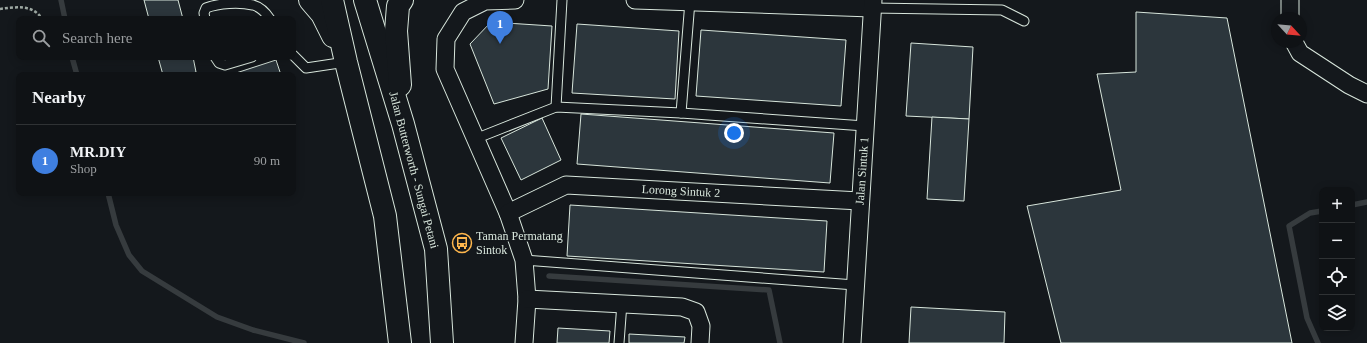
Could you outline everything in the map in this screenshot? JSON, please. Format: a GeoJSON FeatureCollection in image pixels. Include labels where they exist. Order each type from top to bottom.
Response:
{"type":"FeatureCollection","features":[{"type":"Feature","properties":{"kind":"highway"},"geometry":{"type":"LineString","coordinates":[[310,0],[322,14],[346,62]]}},
{"type":"Feature","properties":{"kind":"highway"},"geometry":{"type":"LineString","coordinates":[[332,0],[385,216],[400,343]]}},
{"type":"Feature","properties":{"kind":"highway","name":"Jalan Butterworth - Sungai Petani"},"geometry":{"type":"LineString","coordinates":[[365,0],[403,124],[436,249],[442,343]]}},
{"type":"Feature","properties":{"kind":"highway"},"geometry":{"type":"LineString","coordinates":[[402,0],[398,6],[396,31],[403,124]]}},
{"type":"Feature","properties":{"kind":"street"},"geometry":{"type":"LineString","coordinates":[[514,0],[485,1],[463,12],[446,39],[445,69],[508,213],[524,260],[527,299],[524,343]]}},
{"type":"Feature","properties":{"kind":"street"},"geometry":{"type":"LineString","coordinates":[[635,0],[872,4]]}},
{"type":"Feature","properties":{"kind":"street"},"geometry":{"type":"LineString","coordinates":[[1290,0],[1290,12]]}},
{"type":"Feature","properties":{"kind":"street","name":"Jalan Sintuk 1"},"geometry":{"type":"LineString","coordinates":[[852,343],[872,4]]}},
{"type":"Feature","properties":{"kind":"street"},"geometry":{"type":"LineString","coordinates":[[1297,48],[1300,53],[1367,94]]}},
{"type":"Feature","properties":{"kind":"street","name":"Lorong Sintuk 2"},"geometry":{"type":"LineString","coordinates":[[508,213],[566,185],[860,202]]}},
{"type":"Feature","properties":{"kind":"street"},"geometry":{"type":"LineString","coordinates":[[527,299],[682,307],[696,312],[701,326],[700,343]]}},
{"type":"Feature","properties":{"kind":"lane"},"geometry":{"type":"LineString","coordinates":[[556,107],[562,0]]}},
{"type":"Feature","properties":{"kind":"lane"},"geometry":{"type":"LineString","coordinates":[[1002,10],[1003,0]]}},
{"type":"Feature","properties":{"kind":"lane"},"geometry":{"type":"LineString","coordinates":[[681,113],[690,1]]}},
{"type":"Feature","properties":{"kind":"lane"},"geometry":{"type":"LineString","coordinates":[[204,16],[205,4],[253,5],[266,12],[268,16]]}},
{"type":"Feature","properties":{"kind":"lane"},"geometry":{"type":"LineString","coordinates":[[872,4],[1002,10],[1024,21]]}},
{"type":"Feature","properties":{"kind":"lane"},"geometry":{"type":"LineString","coordinates":[[296,58],[306,68],[346,62]]}},
{"type":"Feature","properties":{"kind":"lane"},"geometry":{"type":"LineString","coordinates":[[217,60],[219,63],[225,65],[242,60]]}},
{"type":"Feature","properties":{"kind":"lane"},"geometry":{"type":"LineString","coordinates":[[475,139],[556,107],[681,113],[865,126]]}},
{"type":"Feature","properties":{"kind":"lane"},"geometry":{"type":"LineString","coordinates":[[524,260],[855,285]]}},
{"type":"Feature","properties":{"kind":"lane"},"geometry":{"type":"LineString","coordinates":[[619,343],[622,303]]}},
{"type":"Feature","properties":{"kind":"path"},"geometry":{"type":"LineString","coordinates":[[0,9],[22,6],[39,13],[40,16]]}},
{"type":"Feature","properties":{"kind":"building"},"geometry":{"type":"Polygon","coordinates":[[[144,0],[178,0],[182,16],[148,16],[144,0]]]}},
{"type":"Feature","properties":{"kind":"building"},"geometry":{"type":"Polygon","coordinates":[[[1136,12],[1227,18],[1292,343],[1061,343],[1027,206],[1121,190],[1097,74],[1136,72],[1136,12]]]}},
{"type":"Feature","properties":{"kind":"building"},"geometry":{"type":"Polygon","coordinates":[[[491,22],[552,26],[548,89],[494,104],[470,44],[491,22]]]}},
{"type":"Feature","properties":{"kind":"building"},"geometry":{"type":"Polygon","coordinates":[[[577,24],[679,31],[675,99],[572,93],[577,24]]]}},
{"type":"Feature","properties":{"kind":"building"},"geometry":{"type":"Polygon","coordinates":[[[701,30],[846,40],[841,106],[696,96],[701,30]]]}},
{"type":"Feature","properties":{"kind":"building"},"geometry":{"type":"Polygon","coordinates":[[[911,43],[973,47],[969,119],[906,116],[911,43]]]}},
{"type":"Feature","properties":{"kind":"building"},"geometry":{"type":"Polygon","coordinates":[[[159,60],[194,60],[196,72],[162,72],[159,60]]]}},
{"type":"Feature","properties":{"kind":"building"},"geometry":{"type":"Polygon","coordinates":[[[276,60],[280,72],[239,72],[276,60]]]}},
{"type":"Feature","properties":{"kind":"building"},"geometry":{"type":"Polygon","coordinates":[[[581,114],[834,133],[830,183],[577,164],[581,114]]]}},
{"type":"Feature","properties":{"kind":"building"},"geometry":{"type":"Polygon","coordinates":[[[932,117],[969,119],[964,201],[927,199],[932,117]]]}},
{"type":"Feature","properties":{"kind":"building"},"geometry":{"type":"Polygon","coordinates":[[[542,118],[561,160],[521,180],[501,138],[542,118]]]}},
{"type":"Feature","properties":{"kind":"building"},"geometry":{"type":"Polygon","coordinates":[[[570,205],[827,221],[824,272],[567,256],[570,205]]]}},
{"type":"Feature","properties":{"kind":"building"},"geometry":{"type":"Polygon","coordinates":[[[911,307],[1005,312],[1004,343],[909,343],[911,307]]]}},
{"type":"Feature","properties":{"kind":"building"},"geometry":{"type":"Polygon","coordinates":[[[558,328],[610,331],[609,343],[557,343],[558,328]]]}},
{"type":"Feature","properties":{"kind":"building"},"geometry":{"type":"Polygon","coordinates":[[[629,334],[685,337],[684,343],[629,343],[629,334]]]}},
{"type":"Feature","properties":{"kind":"waterway"},"geometry":{"type":"LineString","coordinates":[[61,0],[64,16]]}},
{"type":"Feature","properties":{"kind":"waterway"},"geometry":{"type":"LineString","coordinates":[[73,60],[76,72]]}},
{"type":"Feature","properties":{"kind":"waterway"},"geometry":{"type":"LineString","coordinates":[[109,196],[116,225],[129,255],[142,271],[217,317],[253,330],[304,343]]}},
{"type":"Feature","properties":{"kind":"waterway"},"geometry":{"type":"LineString","coordinates":[[1355,204],[1367,202]]}},
{"type":"Feature","properties":{"kind":"waterway"},"geometry":{"type":"LineString","coordinates":[[1318,343],[1307,318],[1289,226],[1310,213],[1319,212]]}},
{"type":"Feature","properties":{"kind":"waterway"},"geometry":{"type":"LineString","coordinates":[[549,276],[769,290],[780,343]]}},
{"type":"Feature","properties":{"kind":"place","name":"MR.DIY"},"geometry":{"type":"Point","coordinates":[500,44]}},
{"type":"Feature","properties":{"kind":"place","name":"Taman Permatang Sintok"},"geometry":{"type":"Point","coordinates":[462,243]}}]}
